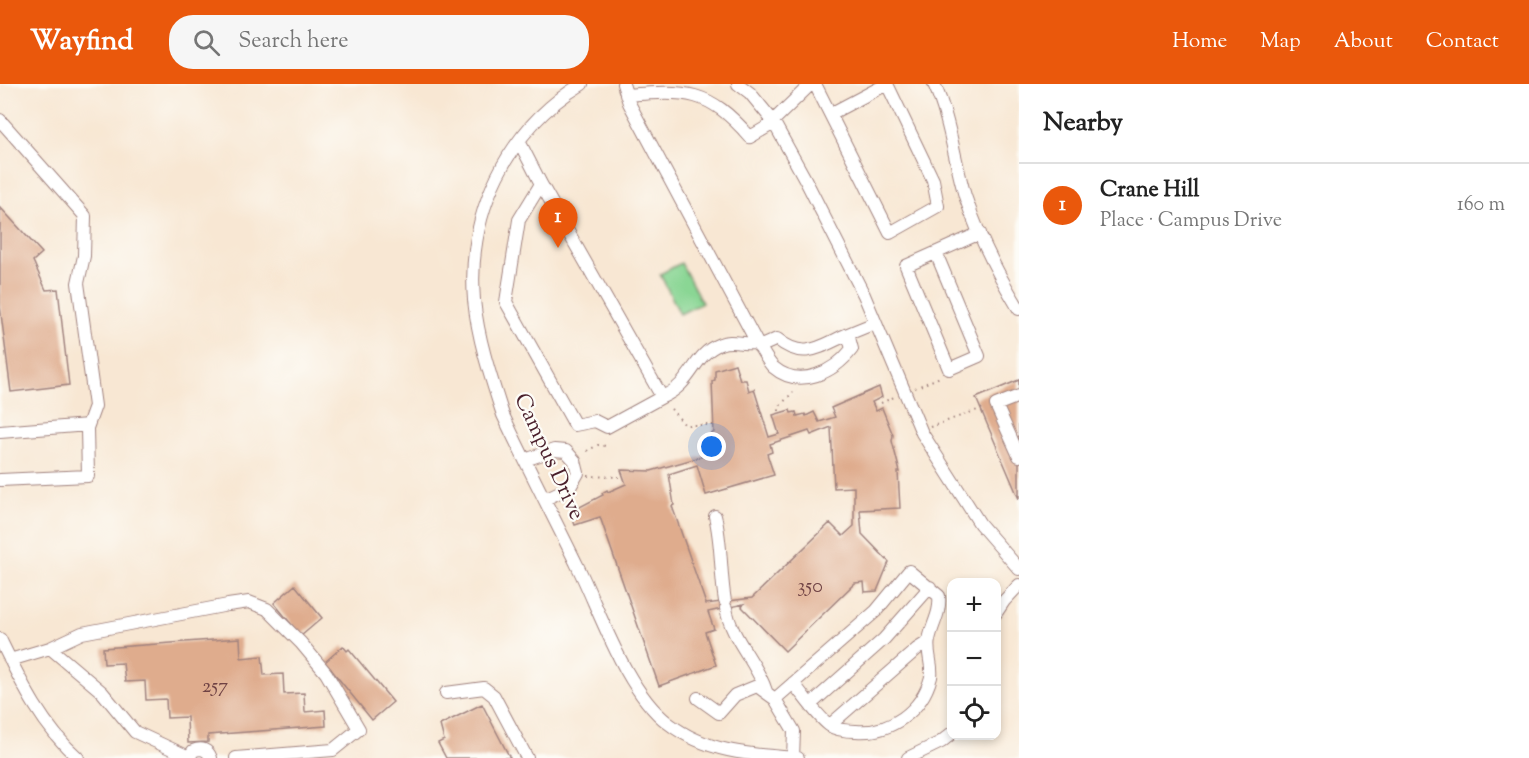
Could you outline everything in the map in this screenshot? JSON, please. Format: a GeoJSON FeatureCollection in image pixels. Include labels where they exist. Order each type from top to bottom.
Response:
{"type":"FeatureCollection","features":[{"type":"Feature","properties":{"kind":"street","name":"Campus Drive"},"geometry":{"type":"LineString","coordinates":[[582,84],[554,104],[519,141],[493,183],[481,213],[473,272],[476,313],[487,362],[503,415],[627,669],[653,710],[680,731],[729,752],[798,758]]}},
{"type":"Feature","properties":{"kind":"street"},"geometry":{"type":"LineString","coordinates":[[738,84],[750,93],[774,122],[842,249],[922,434],[980,524],[1019,569]]}},
{"type":"Feature","properties":{"kind":"street"},"geometry":{"type":"LineString","coordinates":[[811,84],[774,122],[750,137],[730,113],[699,96],[673,91],[625,89],[758,345],[774,367],[790,375],[808,378],[835,368],[852,349],[848,334]]}},
{"type":"Feature","properties":{"kind":"street"},"geometry":{"type":"LineString","coordinates":[[815,84],[832,113],[890,233],[938,206],[933,180],[887,84],[832,113]]}},
{"type":"Feature","properties":{"kind":"street"},"geometry":{"type":"LineString","coordinates":[[934,84],[945,112],[966,197],[995,268],[1019,309]]}},
{"type":"Feature","properties":{"kind":"street"},"geometry":{"type":"LineString","coordinates":[[0,120],[85,216],[84,256],[78,283],[95,406],[88,425],[88,476],[0,480]]}},
{"type":"Feature","properties":{"kind":"street"},"geometry":{"type":"LineString","coordinates":[[519,141],[662,397]]}},
{"type":"Feature","properties":{"kind":"street"},"geometry":{"type":"LineString","coordinates":[[541,184],[519,220],[506,302],[575,425],[595,421],[607,427],[676,391],[706,352],[720,344],[758,345],[777,339],[791,350],[802,351],[875,323]]}},
{"type":"Feature","properties":{"kind":"street"},"geometry":{"type":"LineString","coordinates":[[936,253],[980,356],[950,369],[906,266],[980,233]]}},
{"type":"Feature","properties":{"kind":"street"},"geometry":{"type":"LineString","coordinates":[[1019,396],[996,405],[1019,456]]}},
{"type":"Feature","properties":{"kind":"street"},"geometry":{"type":"LineString","coordinates":[[0,432],[88,425]]}},
{"type":"Feature","properties":{"kind":"street"},"geometry":{"type":"LineString","coordinates":[[525,460],[554,450],[566,451],[575,461],[578,473],[570,487],[545,499]]}},
{"type":"Feature","properties":{"kind":"street"},"geometry":{"type":"LineString","coordinates":[[715,516],[721,543],[721,577],[733,628],[794,731],[793,758]]}},
{"type":"Feature","properties":{"kind":"street"},"geometry":{"type":"LineString","coordinates":[[771,695],[793,684],[876,611],[909,571],[939,596],[940,605],[928,642],[931,676],[925,692],[910,713],[886,728],[872,732],[846,730],[830,725],[793,684]]}},
{"type":"Feature","properties":{"kind":"street"},"geometry":{"type":"LineString","coordinates":[[1001,607],[1019,585]]}},
{"type":"Feature","properties":{"kind":"street"},"geometry":{"type":"LineString","coordinates":[[811,704],[884,639],[930,587]]}},
{"type":"Feature","properties":{"kind":"street"},"geometry":{"type":"LineString","coordinates":[[10,660],[50,648],[82,633],[249,602],[267,609],[301,643],[326,673],[359,729],[333,750],[285,756],[236,758]]}},
{"type":"Feature","properties":{"kind":"street"},"geometry":{"type":"LineString","coordinates":[[0,639],[43,718],[74,757]]}},
{"type":"Feature","properties":{"kind":"street"},"geometry":{"type":"LineString","coordinates":[[830,725],[928,642]]}},
{"type":"Feature","properties":{"kind":"street"},"geometry":{"type":"LineString","coordinates":[[50,648],[102,692],[135,732],[189,758],[193,751],[201,749],[211,758]]}},
{"type":"Feature","properties":{"kind":"street"},"geometry":{"type":"LineString","coordinates":[[698,698],[719,713],[741,693],[757,686],[771,695]]}},
{"type":"Feature","properties":{"kind":"street"},"geometry":{"type":"LineString","coordinates":[[446,693],[484,688],[494,696],[527,758]]}},
{"type":"Feature","properties":{"kind":"street"},"geometry":{"type":"LineString","coordinates":[[908,758],[941,742],[947,737]]}},
{"type":"Feature","properties":{"kind":"path"},"geometry":{"type":"LineString","coordinates":[[913,389],[945,375],[950,369]]}},
{"type":"Feature","properties":{"kind":"path"},"geometry":{"type":"LineString","coordinates":[[779,411],[779,407],[793,392]]}},
{"type":"Feature","properties":{"kind":"path"},"geometry":{"type":"LineString","coordinates":[[881,403],[897,396]]}},
{"type":"Feature","properties":{"kind":"path"},"geometry":{"type":"LineString","coordinates":[[930,427],[980,408]]}},
{"type":"Feature","properties":{"kind":"path"},"geometry":{"type":"LineString","coordinates":[[671,409],[685,425],[714,425]]}},
{"type":"Feature","properties":{"kind":"path"},"geometry":{"type":"LineString","coordinates":[[587,451],[598,445],[606,446]]}},
{"type":"Feature","properties":{"kind":"path"},"geometry":{"type":"LineString","coordinates":[[585,476],[619,477]]}},
{"type":"Feature","properties":{"kind":"green space"},"geometry":{"type":"Polygon","coordinates":[[[681,263],[702,303],[680,314],[660,274],[681,263]]]}},
{"type":"Feature","properties":{"kind":"building"},"geometry":{"type":"Polygon","coordinates":[[[0,207],[42,253],[33,261],[46,290],[58,289],[69,385],[11,392],[0,306],[0,207]]]}},
{"type":"Feature","properties":{"kind":"building"},"geometry":{"type":"Polygon","coordinates":[[[735,364],[740,380],[746,380],[749,391],[754,389],[769,437],[779,434],[773,415],[790,410],[791,413],[796,412],[797,416],[805,414],[806,416],[814,412],[819,422],[835,417],[831,408],[879,387],[882,397],[872,402],[876,411],[882,408],[893,435],[892,441],[900,472],[898,472],[900,508],[860,510],[862,534],[889,562],[877,591],[865,592],[864,582],[855,583],[785,651],[742,607],[744,604],[708,612],[714,629],[705,632],[716,665],[659,686],[600,517],[575,525],[570,512],[603,495],[602,493],[607,490],[608,492],[626,484],[621,470],[651,471],[704,456],[700,442],[714,432],[712,381],[715,380],[715,370],[735,364]],[[831,427],[811,435],[809,431],[770,444],[772,452],[767,454],[774,475],[706,495],[697,465],[669,474],[674,505],[672,506],[706,604],[752,598],[830,523],[843,536],[854,526],[854,487],[834,488],[831,427]]]}},
{"type":"Feature","properties":{"kind":"building"},"geometry":{"type":"Polygon","coordinates":[[[1019,380],[1019,499],[976,398],[1019,380]]]}},
{"type":"Feature","properties":{"kind":"building"},"geometry":{"type":"Polygon","coordinates":[[[295,585],[322,618],[301,636],[274,603],[295,585]]]}},
{"type":"Feature","properties":{"kind":"building"},"geometry":{"type":"Polygon","coordinates":[[[240,638],[241,658],[262,656],[264,675],[283,674],[284,694],[304,693],[305,712],[325,710],[326,726],[208,735],[208,742],[188,743],[187,717],[167,718],[166,699],[146,700],[145,681],[125,682],[123,663],[104,664],[103,648],[240,638]]]}},
{"type":"Feature","properties":{"kind":"building"},"geometry":{"type":"Polygon","coordinates":[[[343,646],[347,651],[349,649],[393,702],[372,720],[325,662],[343,646]]]}},
{"type":"Feature","properties":{"kind":"building"},"geometry":{"type":"Polygon","coordinates":[[[482,704],[510,758],[446,758],[438,743],[444,740],[440,725],[482,704]]]}},
{"type":"Feature","properties":{"kind":"place","name":"Crane Hill"},"geometry":{"type":"Point","coordinates":[558,248]}}]}
